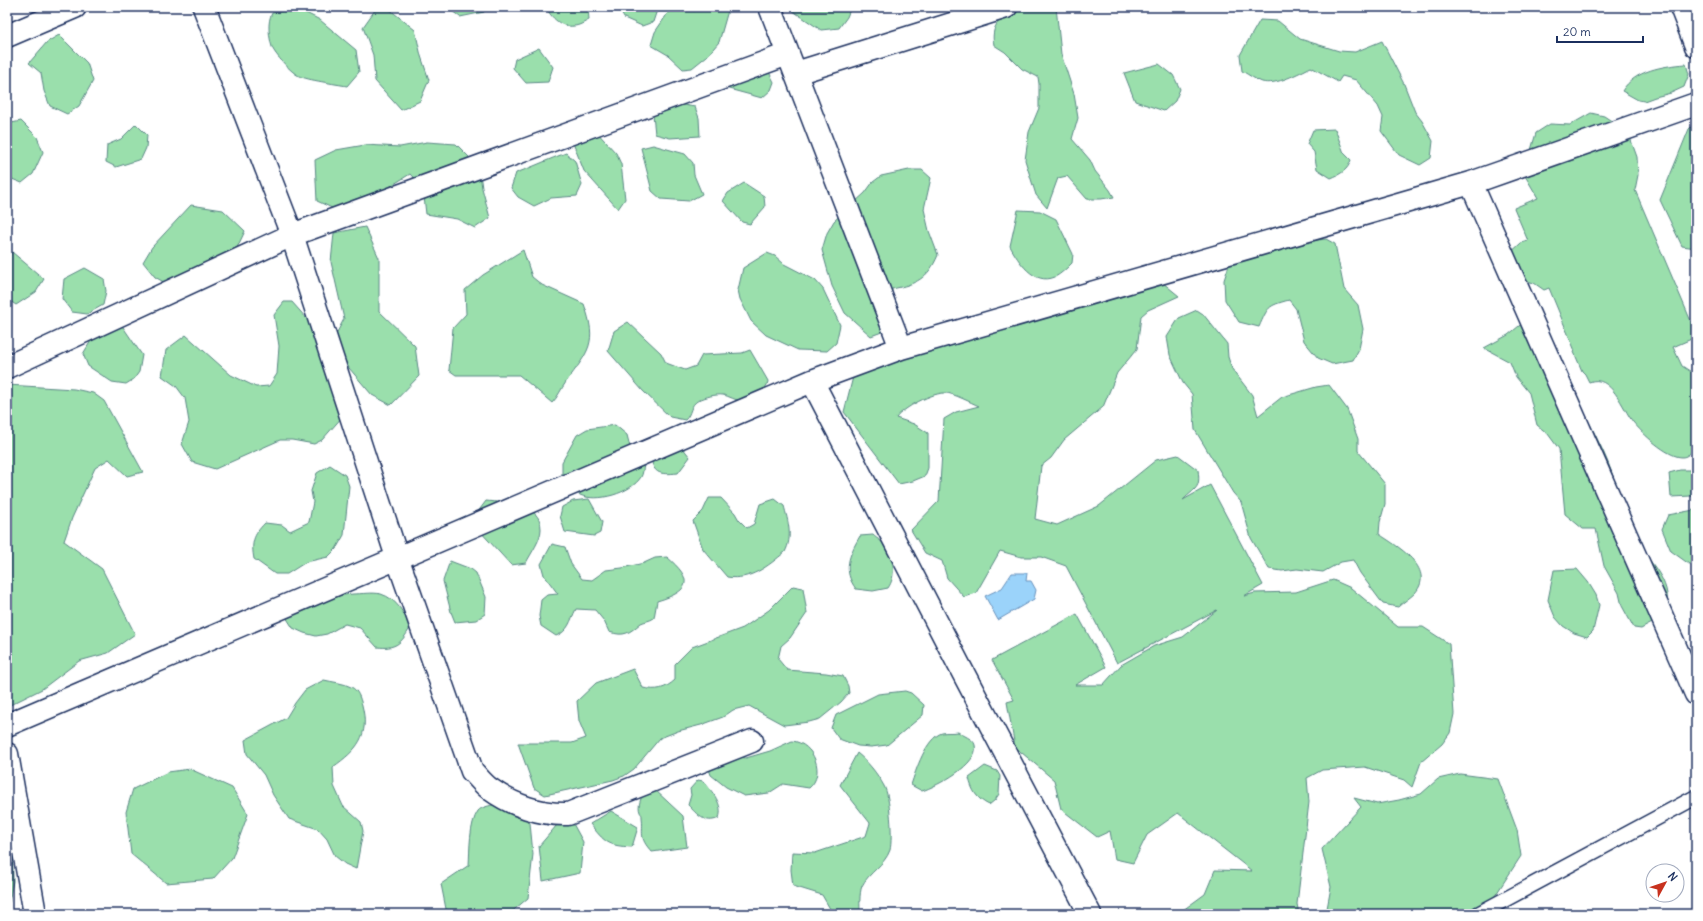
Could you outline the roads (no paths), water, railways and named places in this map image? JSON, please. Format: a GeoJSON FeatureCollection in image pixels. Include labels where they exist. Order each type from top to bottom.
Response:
{"type":"FeatureCollection","features":[{"type":"Feature","properties":{"kind":"street"},"geometry":{"type":"LineString","coordinates":[[7,36],[75,7]]}},
{"type":"Feature","properties":{"kind":"street"},"geometry":{"type":"LineString","coordinates":[[204,7],[292,235],[397,558],[472,771],[488,788],[505,799],[551,815],[568,814],[752,741]]}},
{"type":"Feature","properties":{"kind":"street"},"geometry":{"type":"LineString","coordinates":[[770,7],[902,348]]}},
{"type":"Feature","properties":{"kind":"street"},"geometry":{"type":"LineString","coordinates":[[7,367],[292,235],[792,64],[1006,7]]}},
{"type":"Feature","properties":{"kind":"street"},"geometry":{"type":"LineString","coordinates":[[1681,7],[1696,46]]}},
{"type":"Feature","properties":{"kind":"street"},"geometry":{"type":"LineString","coordinates":[[7,725],[812,381],[902,348],[1471,183],[1696,104]]}},
{"type":"Feature","properties":{"kind":"street"},"geometry":{"type":"LineString","coordinates":[[1471,183],[1696,694]]}},
{"type":"Feature","properties":{"kind":"street"},"geometry":{"type":"LineString","coordinates":[[812,381],[1090,914]]}},
{"type":"Feature","properties":{"kind":"street"},"geometry":{"type":"LineString","coordinates":[[7,754],[35,914]]}},
{"type":"Feature","properties":{"kind":"lane"},"geometry":{"type":"LineString","coordinates":[[1478,914],[1696,797]]}},
{"type":"Feature","properties":{"kind":"water"},"geometry":{"type":"Polygon","coordinates":[[[1012,573],[1027,573],[1026,581],[1031,581],[1036,590],[1034,599],[998,620],[985,596],[1002,588],[1012,573]]]}}]}
